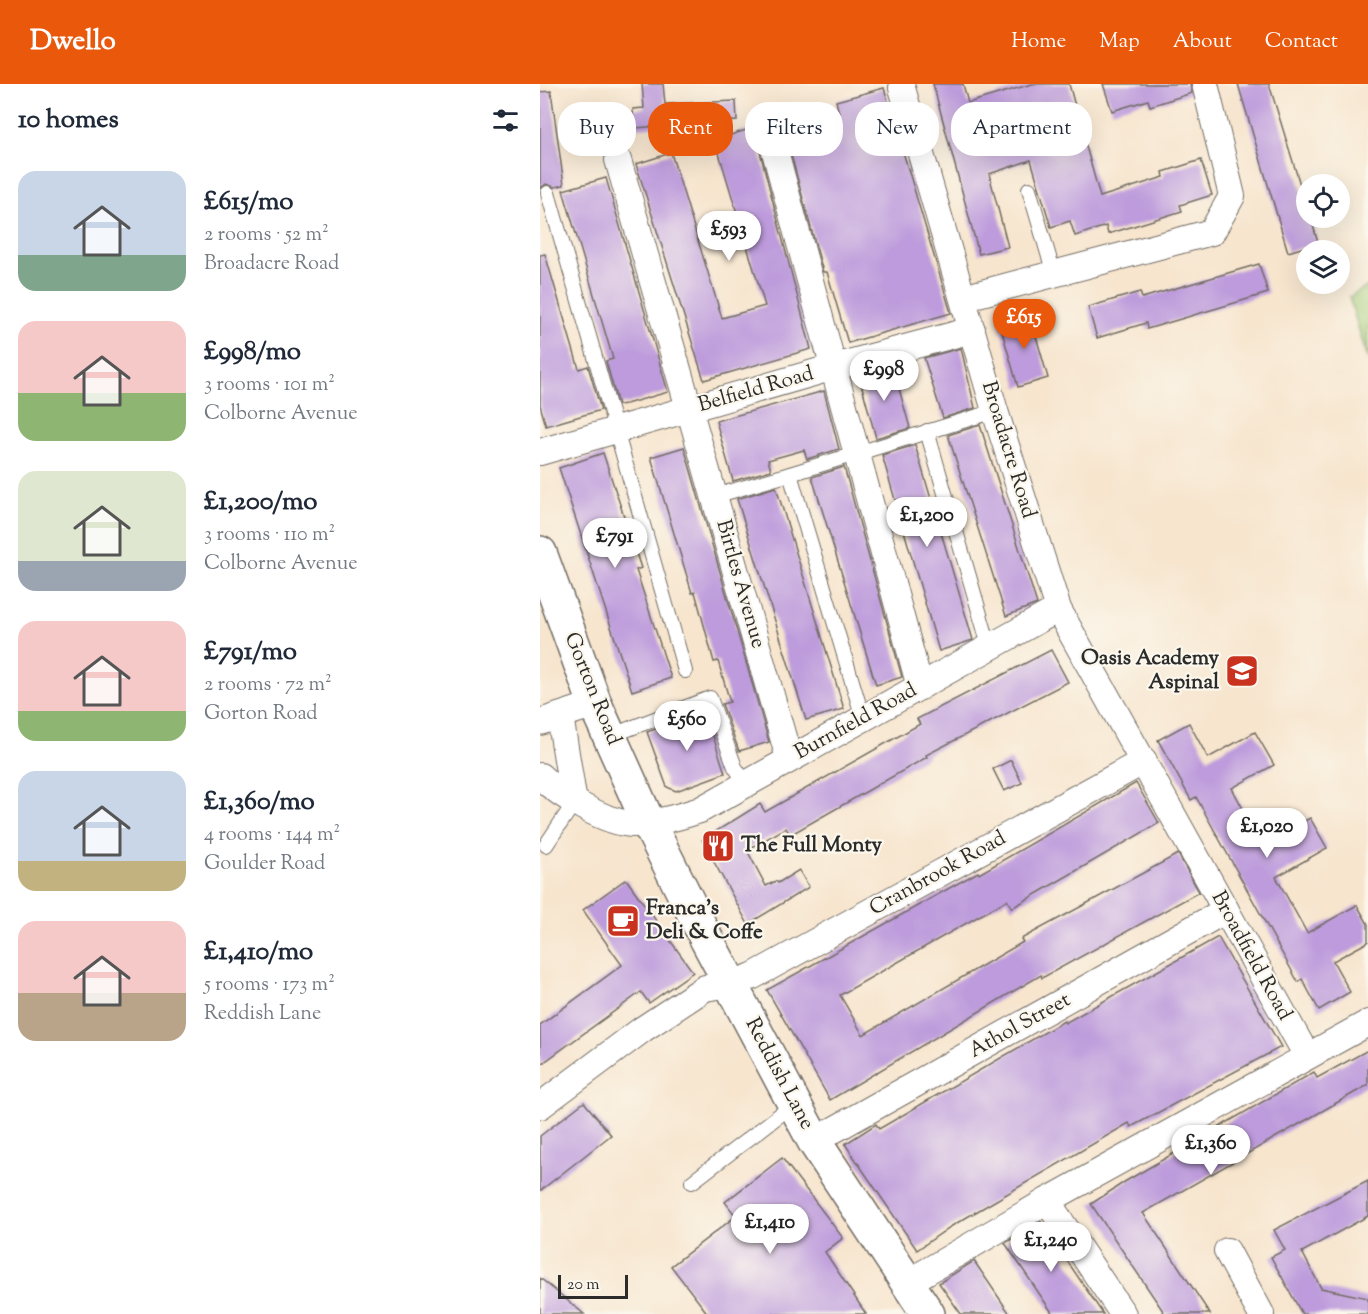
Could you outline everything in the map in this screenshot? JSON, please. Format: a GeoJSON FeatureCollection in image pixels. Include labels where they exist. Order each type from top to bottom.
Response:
{"type":"FeatureCollection","features":[{"type":"Feature","properties":{"kind":"main road","name":"Gorton Road"},"geometry":{"type":"LineString","coordinates":[[540,553],[595,704],[649,824]]}},
{"type":"Feature","properties":{"kind":"main road","name":"Reddish Lane"},"geometry":{"type":"LineString","coordinates":[[649,824],[814,1141],[928,1314]]}},
{"type":"Feature","properties":{"kind":"street"},"geometry":{"type":"LineString","coordinates":[[963,298],[1212,232],[1232,196],[1205,84]]}},
{"type":"Feature","properties":{"kind":"street","name":"Broadacre Road"},"geometry":{"type":"LineString","coordinates":[[902,88],[995,411],[1058,609],[1143,761]]}},
{"type":"Feature","properties":{"kind":"street"},"geometry":{"type":"LineString","coordinates":[[776,156],[920,687]]}},
{"type":"Feature","properties":{"kind":"street","name":"Birtles Avenue"},"geometry":{"type":"LineString","coordinates":[[618,160],[789,758]]}},
{"type":"Feature","properties":{"kind":"street","name":"Belfield Road"},"geometry":{"type":"LineString","coordinates":[[540,452],[834,367],[972,330]]}},
{"type":"Feature","properties":{"kind":"street","name":"Burnfield Road"},"geometry":{"type":"LineString","coordinates":[[649,824],[700,810],[1058,609]]}},
{"type":"Feature","properties":{"kind":"street"},"geometry":{"type":"LineString","coordinates":[[574,803],[550,719],[595,704]]}},
{"type":"Feature","properties":{"kind":"street","name":"Broadfield Road"},"geometry":{"type":"LineString","coordinates":[[1143,761],[1307,1056]]}},
{"type":"Feature","properties":{"kind":"street","name":"Cranbrook Road"},"geometry":{"type":"LineString","coordinates":[[540,1106],[643,1029],[705,988],[731,984],[753,975],[1143,761]]}},
{"type":"Feature","properties":{"kind":"street"},"geometry":{"type":"LineString","coordinates":[[540,776],[574,803],[630,824],[649,824]]}},
{"type":"Feature","properties":{"kind":"street","name":"Athol Street"},"geometry":{"type":"LineString","coordinates":[[814,1141],[1226,910]]}},
{"type":"Feature","properties":{"kind":"street"},"geometry":{"type":"LineString","coordinates":[[908,1284],[1047,1201],[1368,1023]]}},
{"type":"Feature","properties":{"kind":"street"},"geometry":{"type":"LineString","coordinates":[[1047,1201],[1124,1314]]}},
{"type":"Feature","properties":{"kind":"street"},"geometry":{"type":"LineString","coordinates":[[1227,1251],[1261,1314]]}},
{"type":"Feature","properties":{"kind":"lane"},"geometry":{"type":"LineString","coordinates":[[1029,189],[1054,274]]}},
{"type":"Feature","properties":{"kind":"lane"},"geometry":{"type":"LineString","coordinates":[[548,193],[614,431],[685,671]]}},
{"type":"Feature","properties":{"kind":"lane"},"geometry":{"type":"LineString","coordinates":[[715,496],[995,411]]}},
{"type":"Feature","properties":{"kind":"lane"},"geometry":{"type":"LineString","coordinates":[[927,431],[990,649]]}},
{"type":"Feature","properties":{"kind":"lane"},"geometry":{"type":"LineString","coordinates":[[790,474],[863,718]]}},
{"type":"Feature","properties":{"kind":"lane"},"geometry":{"type":"LineString","coordinates":[[610,736],[710,698],[741,787]]}},
{"type":"Feature","properties":{"kind":"lane"},"geometry":{"type":"LineString","coordinates":[[546,845],[574,803]]}},
{"type":"Feature","properties":{"kind":"lane"},"geometry":{"type":"LineString","coordinates":[[692,1182],[794,1104]]}},
{"type":"Feature","properties":{"kind":"green space"},"geometry":{"type":"Polygon","coordinates":[[[1368,286],[1368,360],[1349,297],[1368,286]]]}},
{"type":"Feature","properties":{"kind":"building"},"geometry":{"type":"Polygon","coordinates":[[[642,84],[663,84],[665,102],[648,102],[648,127],[636,128],[636,109],[644,108],[642,84]]]}},
{"type":"Feature","properties":{"kind":"building"},"geometry":{"type":"Polygon","coordinates":[[[933,84],[963,84],[968,102],[951,102],[951,151],[939,102],[933,84]]]}},
{"type":"Feature","properties":{"kind":"building"},"geometry":{"type":"Polygon","coordinates":[[[1032,84],[1069,84],[1074,102],[971,102],[1032,84]]]}},
{"type":"Feature","properties":{"kind":"building"},"geometry":{"type":"Polygon","coordinates":[[[1103,84],[1190,84],[1192,93],[1150,106],[1148,100],[1112,111],[1103,84]]]}},
{"type":"Feature","properties":{"kind":"building"},"geometry":{"type":"Polygon","coordinates":[[[1238,84],[1269,84],[1297,174],[1296,228],[1314,228],[1317,240],[1296,240],[1296,250],[1288,252],[1238,84]]]}},
{"type":"Feature","properties":{"kind":"building"},"geometry":{"type":"Polygon","coordinates":[[[884,88],[888,102],[855,102],[855,156],[904,156],[951,313],[848,343],[827,272],[823,272],[791,156],[843,156],[843,102],[836,101],[884,88]]]}},
{"type":"Feature","properties":{"kind":"building"},"geometry":{"type":"Polygon","coordinates":[[[551,91],[558,156],[560,156],[564,185],[555,187],[546,184],[540,189],[540,92],[551,91]]]}},
{"type":"Feature","properties":{"kind":"building"},"geometry":{"type":"Polygon","coordinates":[[[736,101],[737,121],[733,121],[733,102],[712,102],[736,101]]]}},
{"type":"Feature","properties":{"kind":"building"},"geometry":{"type":"Polygon","coordinates":[[[745,130],[745,156],[761,156],[811,349],[704,380],[636,164],[661,156],[672,156],[722,318],[765,306],[720,156],[733,156],[733,134],[745,130]]]}},
{"type":"Feature","properties":{"kind":"building"},"geometry":{"type":"Polygon","coordinates":[[[952,156],[1089,156],[1100,197],[1164,177],[1163,172],[1201,160],[1212,195],[1180,205],[1182,211],[1108,234],[1106,226],[1075,236],[1070,221],[1051,227],[1031,160],[989,174],[1008,247],[979,254],[952,156]]]}},
{"type":"Feature","properties":{"kind":"building"},"geometry":{"type":"Polygon","coordinates":[[[606,178],[668,392],[618,405],[606,361],[613,359],[563,190],[606,178]]]}},
{"type":"Feature","properties":{"kind":"building"},"geometry":{"type":"Polygon","coordinates":[[[545,254],[579,369],[588,366],[601,410],[546,426],[540,405],[540,255],[545,254]]]}},
{"type":"Feature","properties":{"kind":"building"},"geometry":{"type":"Polygon","coordinates":[[[1259,264],[1268,293],[1147,329],[1146,323],[1097,338],[1088,307],[1140,292],[1142,298],[1259,264]]]}},
{"type":"Feature","properties":{"kind":"building"},"geometry":{"type":"Polygon","coordinates":[[[1029,312],[1048,378],[1018,387],[999,321],[1029,312]]]}},
{"type":"Feature","properties":{"kind":"building"},"geometry":{"type":"Polygon","coordinates":[[[961,348],[975,408],[943,418],[924,358],[961,348]]]}},
{"type":"Feature","properties":{"kind":"building"},"geometry":{"type":"Polygon","coordinates":[[[893,367],[910,428],[876,438],[859,376],[893,367]]]}},
{"type":"Feature","properties":{"kind":"building"},"geometry":{"type":"Polygon","coordinates":[[[824,391],[839,449],[807,459],[804,450],[768,460],[771,470],[733,481],[716,421],[824,391]]]}},
{"type":"Feature","properties":{"kind":"building"},"geometry":{"type":"Polygon","coordinates":[[[980,425],[1037,604],[1006,616],[948,435],[980,425]]]}},
{"type":"Feature","properties":{"kind":"building"},"geometry":{"type":"Polygon","coordinates":[[[915,445],[973,640],[939,651],[882,455],[915,445]]]}},
{"type":"Feature","properties":{"kind":"building"},"geometry":{"type":"Polygon","coordinates":[[[684,447],[769,742],[739,751],[722,704],[730,702],[718,661],[714,662],[695,592],[692,593],[651,457],[684,447]]]}},
{"type":"Feature","properties":{"kind":"building"},"geometry":{"type":"Polygon","coordinates":[[[603,453],[641,568],[636,570],[671,678],[632,691],[559,468],[603,453]]]}},
{"type":"Feature","properties":{"kind":"building"},"geometry":{"type":"Polygon","coordinates":[[[844,467],[902,677],[876,685],[812,477],[844,467]]]}},
{"type":"Feature","properties":{"kind":"building"},"geometry":{"type":"Polygon","coordinates":[[[776,487],[844,709],[806,720],[737,499],[776,487]]]}},
{"type":"Feature","properties":{"kind":"building"},"geometry":{"type":"Polygon","coordinates":[[[1051,650],[1068,682],[926,755],[927,757],[790,835],[786,828],[747,850],[766,886],[776,881],[778,883],[799,870],[809,887],[748,924],[702,840],[760,804],[765,812],[920,724],[917,719],[1051,650]]]}},
{"type":"Feature","properties":{"kind":"building"},"geometry":{"type":"Polygon","coordinates":[[[705,711],[725,773],[676,791],[667,787],[647,732],[705,711]]]}},
{"type":"Feature","properties":{"kind":"building"},"geometry":{"type":"Polygon","coordinates":[[[1189,723],[1208,758],[1255,732],[1274,765],[1232,788],[1262,844],[1310,818],[1327,848],[1276,877],[1307,933],[1357,905],[1368,924],[1368,942],[1333,961],[1350,992],[1319,1010],[1302,979],[1298,982],[1196,797],[1191,800],[1158,740],[1189,723]]]}},
{"type":"Feature","properties":{"kind":"building"},"geometry":{"type":"Polygon","coordinates":[[[1011,760],[1022,783],[1004,791],[993,769],[1011,760]]]}},
{"type":"Feature","properties":{"kind":"building"},"geometry":{"type":"Polygon","coordinates":[[[1136,783],[1159,823],[1012,908],[1007,900],[840,995],[863,1035],[1023,942],[1021,939],[1178,854],[1199,892],[1042,978],[1041,975],[830,1100],[767,990],[978,872],[979,874],[1136,783]]]}},
{"type":"Feature","properties":{"kind":"building"},"geometry":{"type":"Polygon","coordinates":[[[626,879],[693,972],[649,1003],[641,992],[540,1065],[540,1025],[622,965],[583,910],[626,879]]]}},
{"type":"Feature","properties":{"kind":"building"},"geometry":{"type":"Polygon","coordinates":[[[1218,937],[1281,1047],[1131,1127],[1129,1123],[950,1227],[917,1250],[845,1144],[876,1124],[879,1129],[1064,1021],[1065,1023],[1218,937]]]}},
{"type":"Feature","properties":{"kind":"building"},"geometry":{"type":"Polygon","coordinates":[[[1368,1050],[1368,1085],[1143,1213],[1210,1314],[1165,1314],[1091,1204],[1126,1181],[1314,1072],[1317,1078],[1368,1050]]]}},
{"type":"Feature","properties":{"kind":"building"},"geometry":{"type":"Polygon","coordinates":[[[584,1102],[611,1135],[540,1191],[540,1136],[584,1102]]]}},
{"type":"Feature","properties":{"kind":"building"},"geometry":{"type":"Polygon","coordinates":[[[782,1158],[843,1238],[825,1252],[866,1314],[708,1314],[671,1266],[736,1216],[725,1202],[782,1158]]]}},
{"type":"Feature","properties":{"kind":"building"},"geometry":{"type":"Polygon","coordinates":[[[1368,1181],[1368,1216],[1302,1252],[1321,1288],[1368,1298],[1368,1314],[1302,1314],[1271,1257],[1285,1250],[1274,1230],[1368,1181]]]}},
{"type":"Feature","properties":{"kind":"building"},"geometry":{"type":"Polygon","coordinates":[[[1041,1222],[1103,1314],[1053,1314],[1005,1243],[1041,1222]]]}},
{"type":"Feature","properties":{"kind":"building"},"geometry":{"type":"Polygon","coordinates":[[[974,1261],[1010,1314],[961,1314],[939,1283],[974,1261]]]}},
{"type":"Feature","properties":{"kind":"building"},"geometry":{"type":"Polygon","coordinates":[[[540,1278],[584,1314],[540,1314],[540,1278]]]}},
{"type":"Feature","properties":{"kind":"place","name":"Oasis Academy Aspinal"},"geometry":{"type":"Point","coordinates":[1242,671]}},
{"type":"Feature","properties":{"kind":"place","name":"The Full Monty"},"geometry":{"type":"Point","coordinates":[718,846]}},
{"type":"Feature","properties":{"kind":"place","name":"Franca's Deli & Coffe"},"geometry":{"type":"Point","coordinates":[623,921]}}]}
